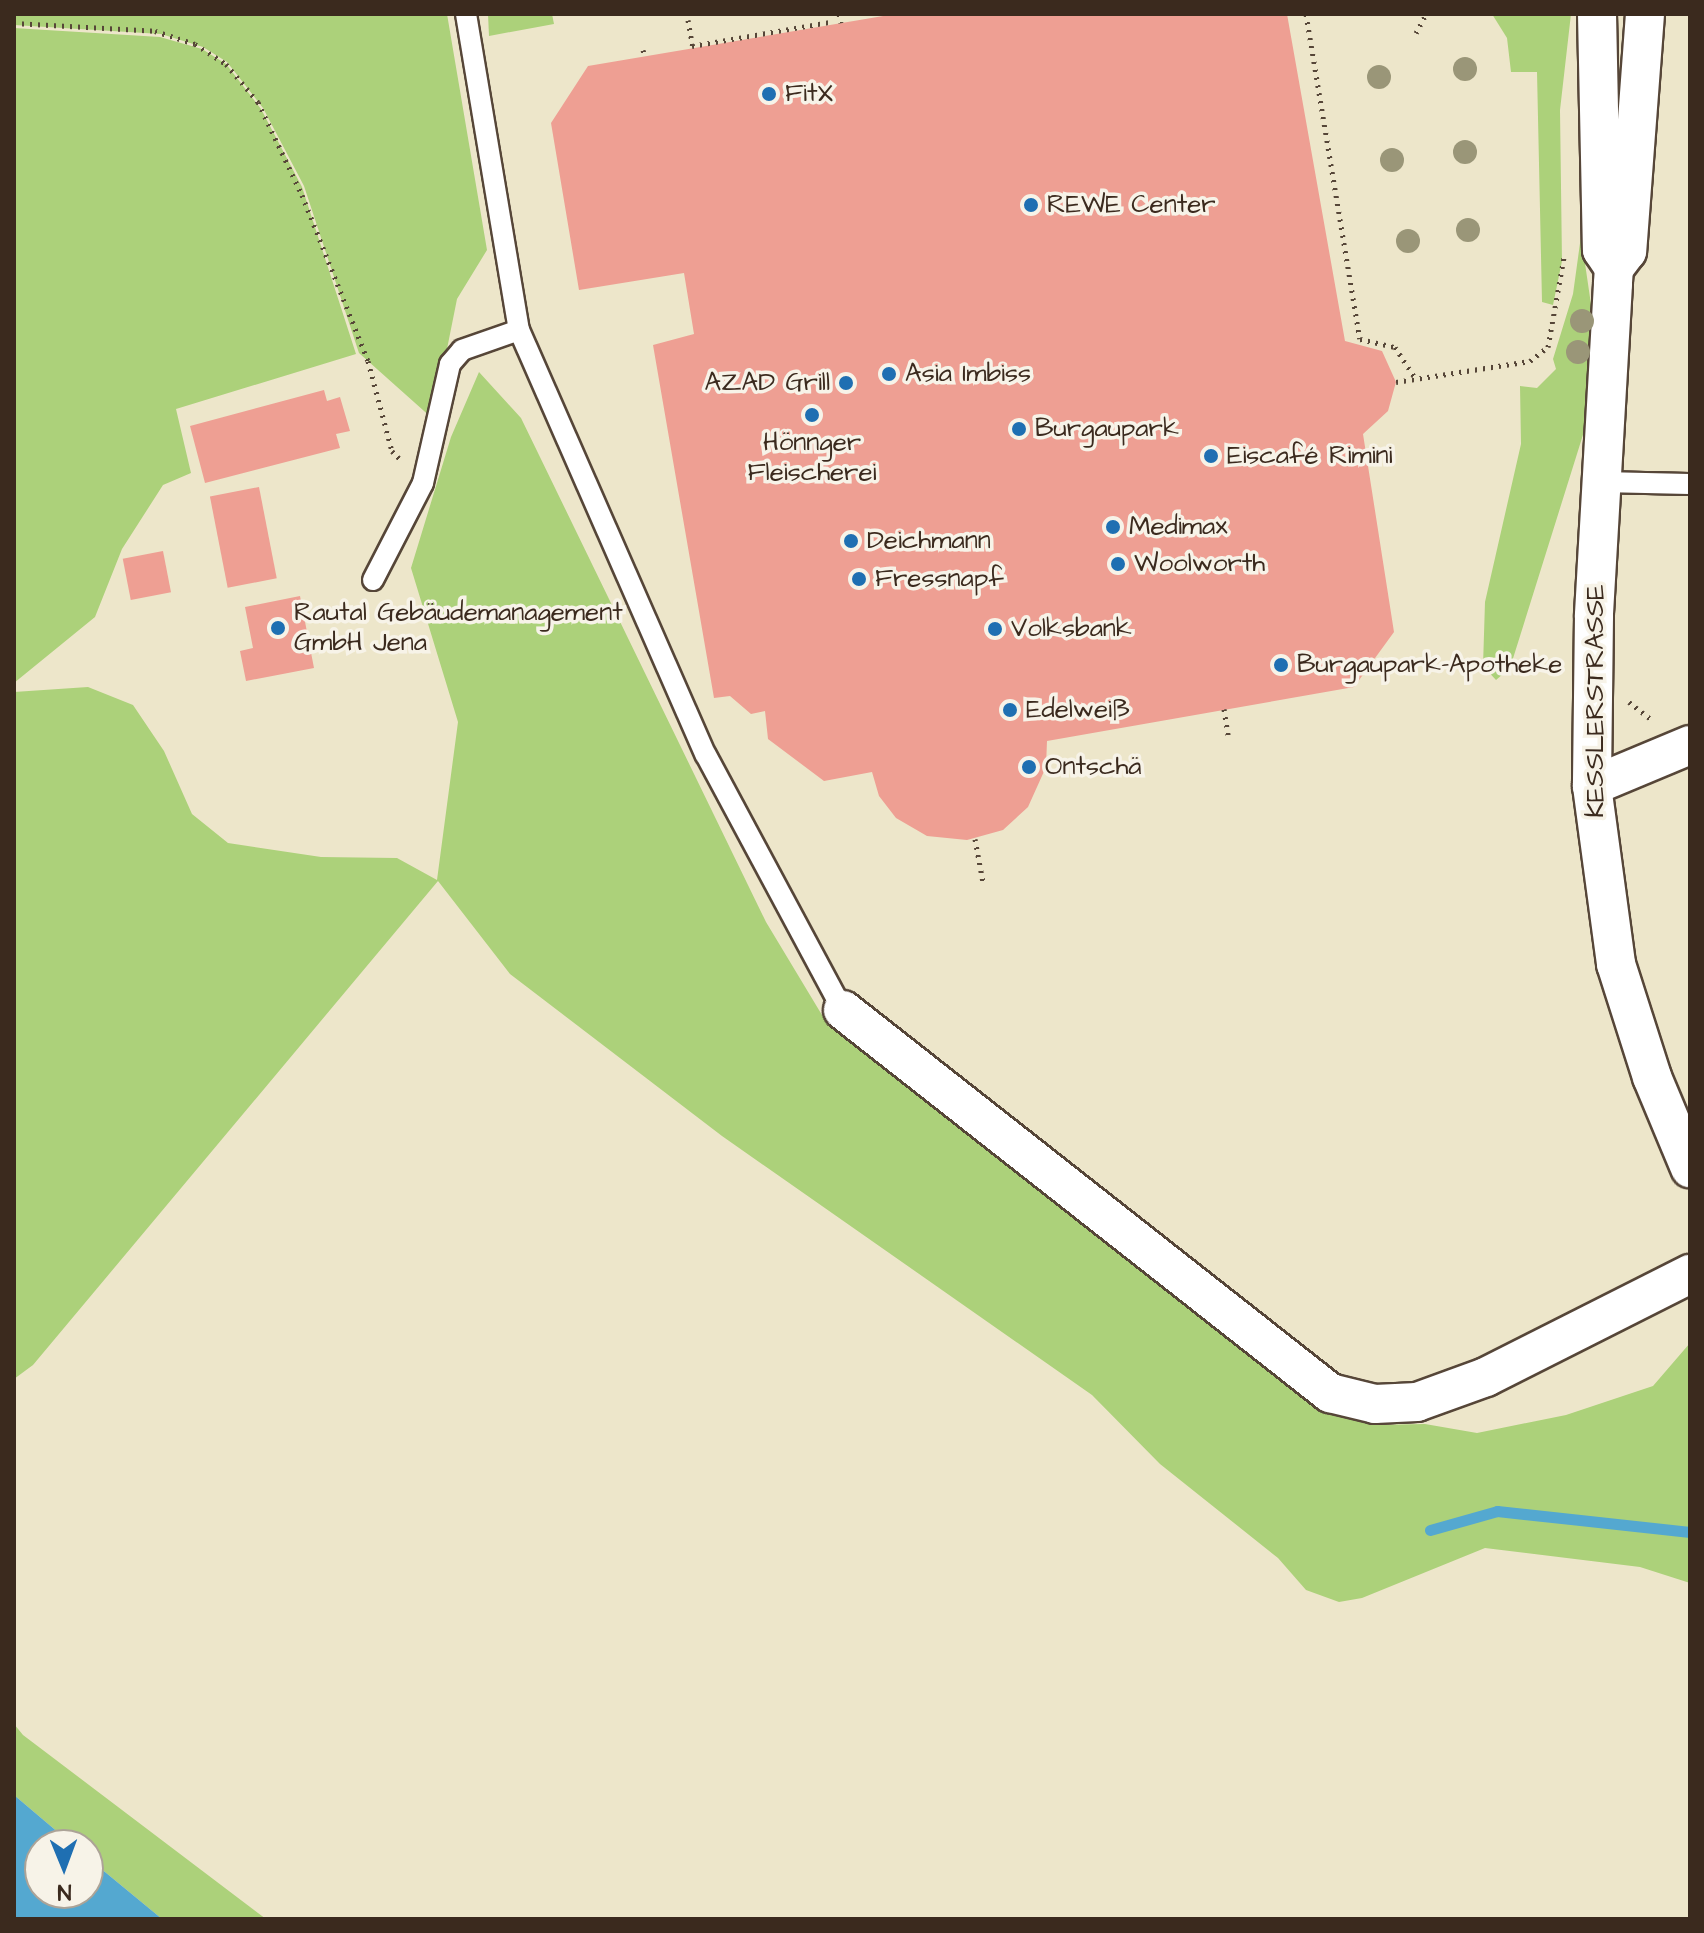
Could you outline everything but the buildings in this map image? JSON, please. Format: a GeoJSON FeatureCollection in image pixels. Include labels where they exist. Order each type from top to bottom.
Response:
{"type":"FeatureCollection","features":[{"type":"Feature","properties":{"kind":"street","name":"KESSLERSTRASSE"},"geometry":{"type":"LineString","coordinates":[[1597,14],[1602,250],[1614,268]]}},
{"type":"Feature","properties":{"kind":"street","name":"KESSLERSTRASSE"},"geometry":{"type":"LineString","coordinates":[[1645,14],[1627,251],[1614,268],[1601,482],[1592,786],[1616,964],[1652,1077],[1690,1168]]}},
{"type":"Feature","properties":{"kind":"street"},"geometry":{"type":"LineString","coordinates":[[1592,786],[1675,734]]}},
{"type":"Feature","properties":{"kind":"street"},"geometry":{"type":"LineString","coordinates":[[843,1010],[1330,1393],[1375,1404],[1417,1402],[1486,1377],[1690,1274]]}},
{"type":"Feature","properties":{"kind":"lane"},"geometry":{"type":"LineString","coordinates":[[466,14],[519,330],[706,755],[843,1010]]}},
{"type":"Feature","properties":{"kind":"lane"},"geometry":{"type":"LineString","coordinates":[[373,580],[423,483],[450,364],[462,350],[519,330]]}},
{"type":"Feature","properties":{"kind":"lane"},"geometry":{"type":"LineString","coordinates":[[1601,482],[1690,484]]}},
{"type":"Feature","properties":{"kind":"path"},"geometry":{"type":"LineString","coordinates":[[839,14],[841,23]]}},
{"type":"Feature","properties":{"kind":"path"},"geometry":{"type":"LineString","coordinates":[[1306,14],[1360,339],[1395,347],[1414,376]]}},
{"type":"Feature","properties":{"kind":"path"},"geometry":{"type":"LineString","coordinates":[[1416,33],[1426,14]]}},
{"type":"Feature","properties":{"kind":"path"},"geometry":{"type":"LineString","coordinates":[[688,20],[693,47],[829,22]]}},
{"type":"Feature","properties":{"kind":"path"},"geometry":{"type":"LineString","coordinates":[[14,23],[155,31],[195,44],[226,64],[258,102],[302,195],[368,361],[392,451],[423,483]]}},
{"type":"Feature","properties":{"kind":"path"},"geometry":{"type":"LineString","coordinates":[[1396,382],[1414,376],[1530,361],[1548,347],[1566,241]]}},
{"type":"Feature","properties":{"kind":"path"},"geometry":{"type":"LineString","coordinates":[[1626,697],[1636,710],[1675,734]]}},
{"type":"Feature","properties":{"kind":"path"},"geometry":{"type":"LineString","coordinates":[[1224,709],[1229,740]]}},
{"type":"Feature","properties":{"kind":"path"},"geometry":{"type":"LineString","coordinates":[[975,839],[983,882]]}},
{"type":"Feature","properties":{"kind":"green space"},"geometry":{"type":"Polygon","coordinates":[[[14,14],[447,14],[487,250],[457,299],[433,419],[359,353],[304,186],[263,108],[227,62],[203,47],[161,34],[14,25],[14,14]]]}},
{"type":"Feature","properties":{"kind":"green space"},"geometry":{"type":"Polygon","coordinates":[[[488,14],[552,14],[554,24],[489,36],[488,14]]]}},
{"type":"Feature","properties":{"kind":"green space"},"geometry":{"type":"Polygon","coordinates":[[[1492,14],[1571,14],[1560,110],[1562,261],[1553,305],[1542,302],[1537,72],[1511,72],[1507,38],[1492,14]]]}},
{"type":"Feature","properties":{"kind":"green space"},"geometry":{"type":"Polygon","coordinates":[[[14,28],[160,37],[202,49],[226,64],[261,109],[302,187],[356,354],[176,409],[191,473],[163,485],[122,549],[95,617],[14,683],[14,28]]]}},
{"type":"Feature","properties":{"kind":"green space"},"geometry":{"type":"Polygon","coordinates":[[[1581,236],[1593,318],[1587,422],[1510,668],[1496,680],[1483,666],[1485,602],[1521,444],[1520,386],[1537,388],[1556,369],[1553,359],[1573,294],[1581,236]]]}},
{"type":"Feature","properties":{"kind":"green space"},"geometry":{"type":"Polygon","coordinates":[[[479,372],[521,418],[766,922],[825,1020],[1318,1411],[1372,1425],[1425,1424],[1477,1433],[1566,1415],[1653,1386],[1690,1343],[1690,1583],[1640,1567],[1485,1548],[1362,1598],[1339,1602],[1306,1590],[1278,1558],[1160,1464],[1092,1395],[722,1136],[510,974],[438,881],[33,1365],[14,1379],[14,692],[88,687],[133,705],[164,751],[192,814],[228,843],[321,857],[397,858],[437,880],[458,722],[411,568],[451,437],[479,372]]]}},
{"type":"Feature","properties":{"kind":"green space"},"geometry":{"type":"Polygon","coordinates":[[[14,1724],[23,1735],[266,1919],[162,1919],[104,1871],[104,1829],[54,1829],[14,1795],[14,1724]]]}},
{"type":"Feature","properties":{"kind":"water"},"geometry":{"type":"Polygon","coordinates":[[[14,1795],[54,1829],[24,1829],[24,1909],[104,1909],[104,1871],[162,1919],[14,1919],[14,1795]]]}},
{"type":"Feature","properties":{"kind":"waterway"},"geometry":{"type":"LineString","coordinates":[[1430,1530],[1497,1511],[1690,1532]]}},
{"type":"Feature","properties":{"kind":"place","name":"FitX"},"geometry":{"type":"Point","coordinates":[769,94]}},
{"type":"Feature","properties":{"kind":"place","name":"REWE Center"},"geometry":{"type":"Point","coordinates":[1031,205]}},
{"type":"Feature","properties":{"kind":"place","name":"Asia Imbiss"},"geometry":{"type":"Point","coordinates":[889,374]}},
{"type":"Feature","properties":{"kind":"place","name":"AZAD Grill"},"geometry":{"type":"Point","coordinates":[846,383]}},
{"type":"Feature","properties":{"kind":"place","name":"Hönnger Fleischerei"},"geometry":{"type":"Point","coordinates":[812,415]}},
{"type":"Feature","properties":{"kind":"place","name":"Burgaupark"},"geometry":{"type":"Point","coordinates":[1019,429]}},
{"type":"Feature","properties":{"kind":"place","name":"Eiscafé Rimini"},"geometry":{"type":"Point","coordinates":[1211,456]}},
{"type":"Feature","properties":{"kind":"place","name":"Medimax"},"geometry":{"type":"Point","coordinates":[1113,527]}},
{"type":"Feature","properties":{"kind":"place","name":"Deichmann"},"geometry":{"type":"Point","coordinates":[851,541]}},
{"type":"Feature","properties":{"kind":"place","name":"Woolworth"},"geometry":{"type":"Point","coordinates":[1118,564]}},
{"type":"Feature","properties":{"kind":"place","name":"Fressnapf"},"geometry":{"type":"Point","coordinates":[859,579]}},
{"type":"Feature","properties":{"kind":"place","name":"Rautal Gebäudemanagement GmbH Jena"},"geometry":{"type":"Point","coordinates":[278,628]}},
{"type":"Feature","properties":{"kind":"place","name":"Volksbank"},"geometry":{"type":"Point","coordinates":[995,629]}},
{"type":"Feature","properties":{"kind":"place","name":"Burgaupark-Apotheke"},"geometry":{"type":"Point","coordinates":[1281,665]}},
{"type":"Feature","properties":{"kind":"place","name":"Edelweiß"},"geometry":{"type":"Point","coordinates":[1010,710]}},
{"type":"Feature","properties":{"kind":"place","name":"Ontschä"},"geometry":{"type":"Point","coordinates":[1029,767]}}]}
